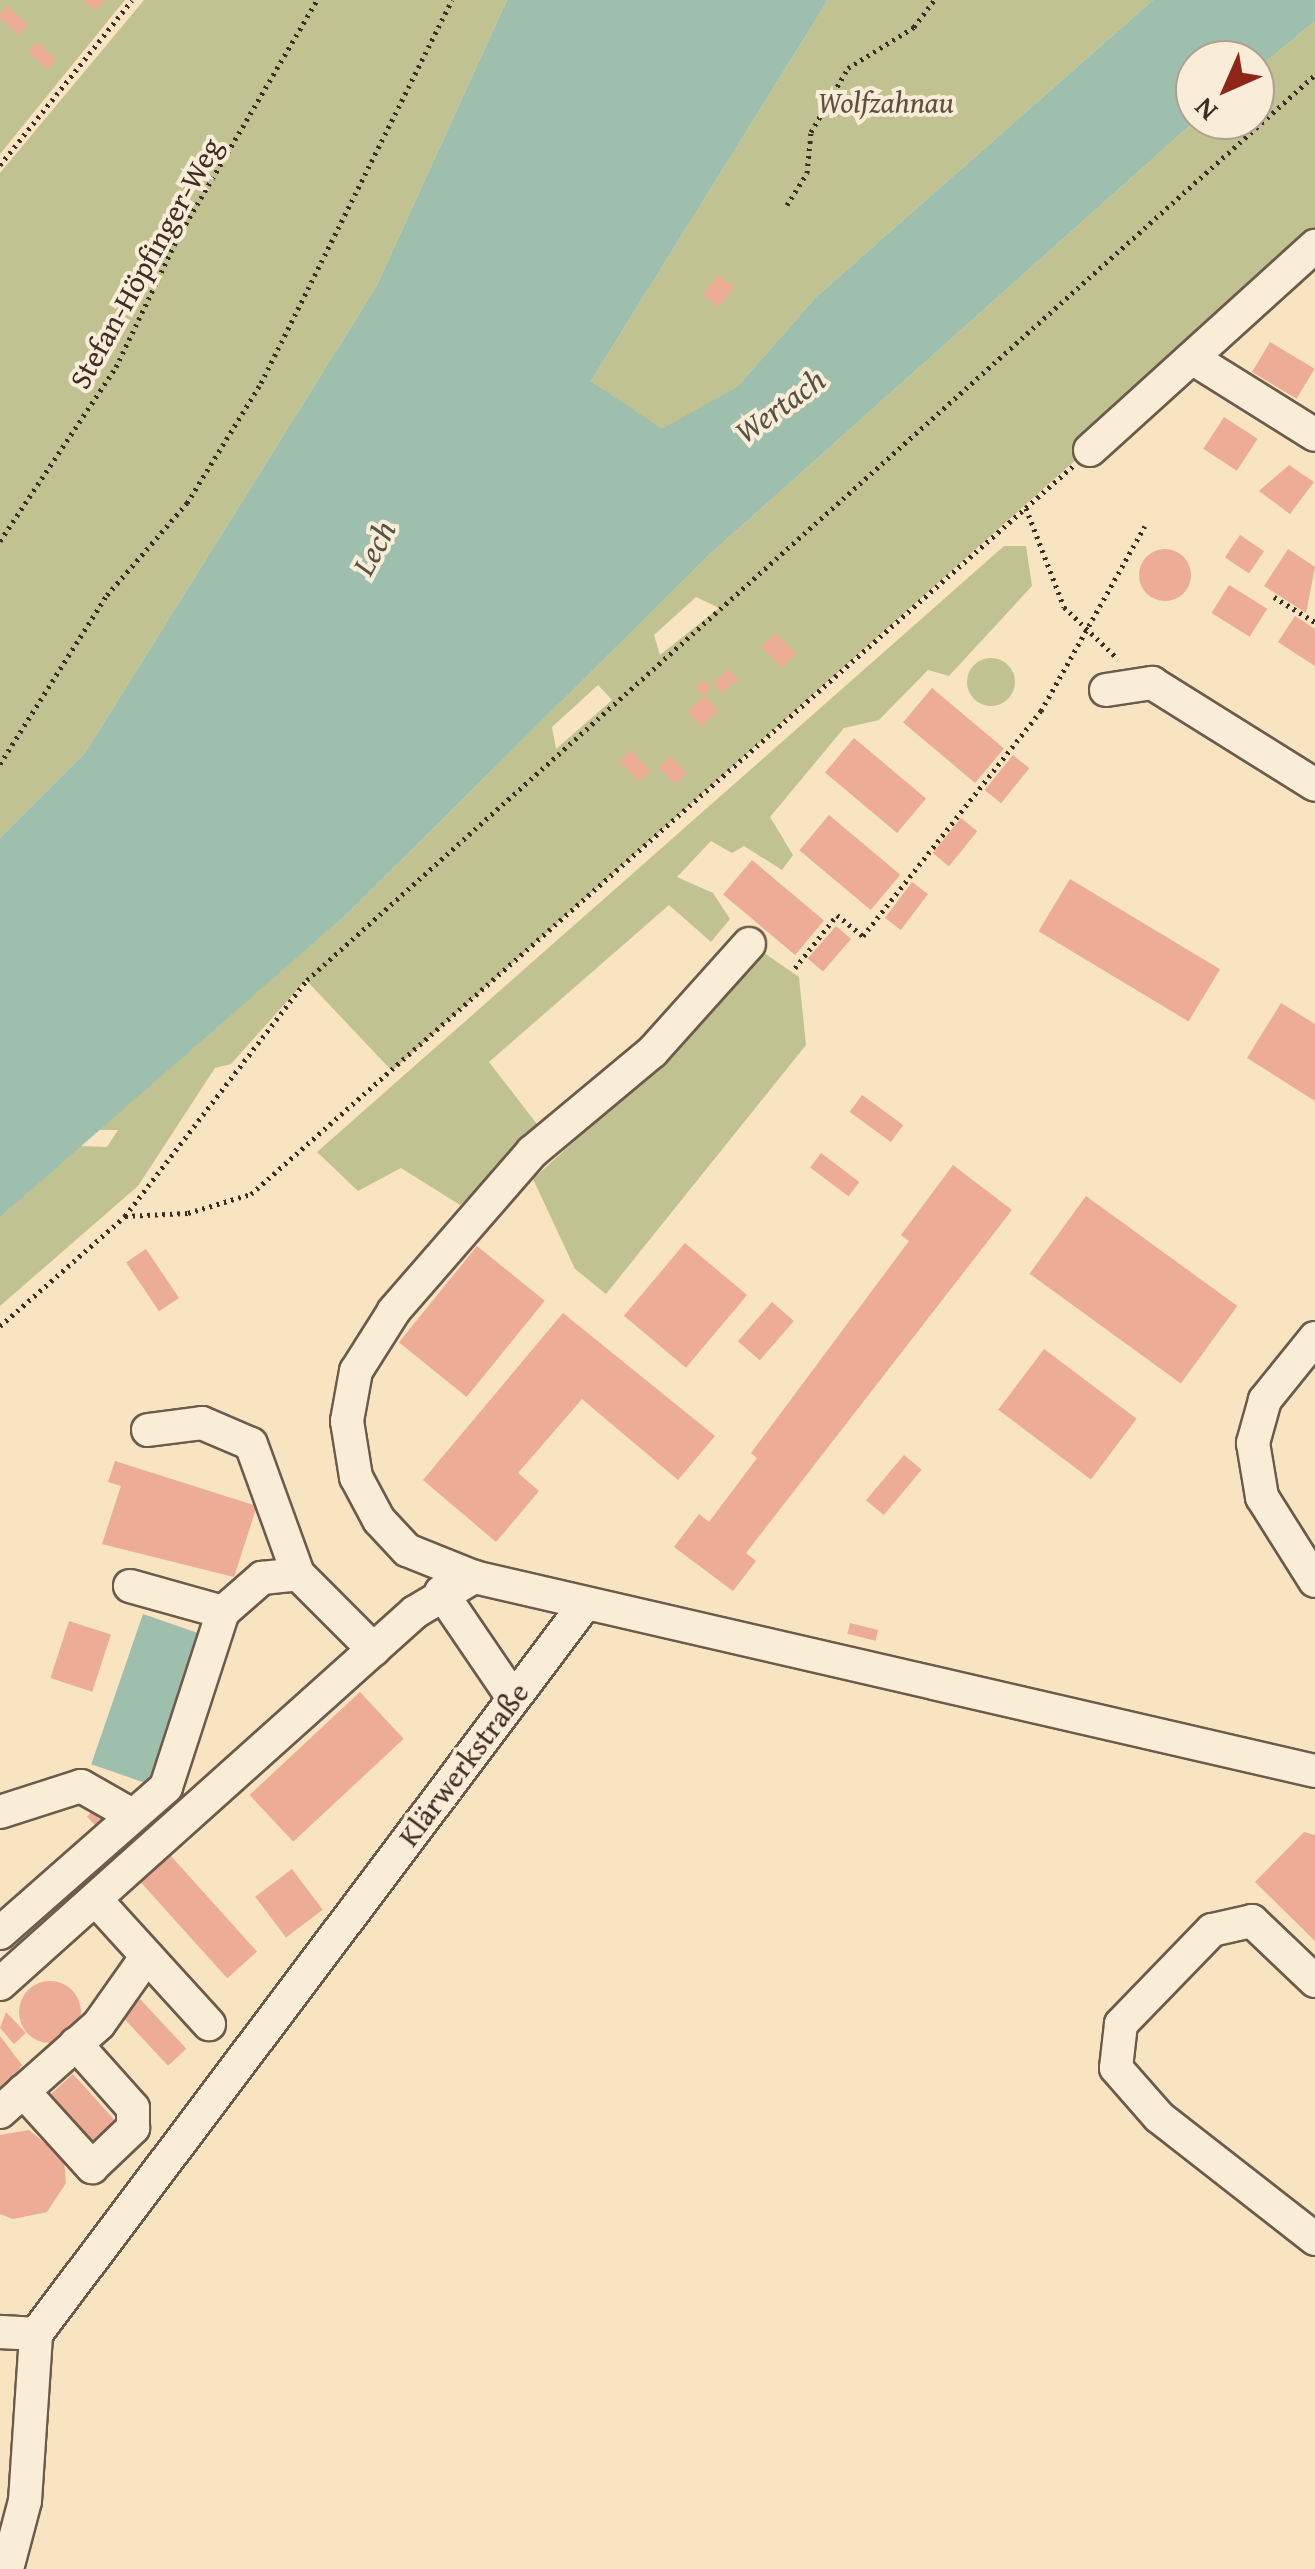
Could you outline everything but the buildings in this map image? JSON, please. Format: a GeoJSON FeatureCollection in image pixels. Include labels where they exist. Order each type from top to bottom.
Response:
{"type":"FeatureCollection","features":[{"type":"Feature","properties":{"kind":"street"},"geometry":{"type":"LineString","coordinates":[[1090,450],[1315,246]]}},
{"type":"Feature","properties":{"kind":"street"},"geometry":{"type":"LineString","coordinates":[[1192,358],[1315,435]]}},
{"type":"Feature","properties":{"kind":"street"},"geometry":{"type":"LineString","coordinates":[[1106,690],[1152,683],[1315,785]]}},
{"type":"Feature","properties":{"kind":"street"},"geometry":{"type":"LineString","coordinates":[[750,944],[652,1052],[532,1152],[394,1311],[356,1371],[353,1458],[379,1520],[407,1550],[474,1577],[1315,1770]]}},
{"type":"Feature","properties":{"kind":"street"},"geometry":{"type":"LineString","coordinates":[[1315,1338],[1265,1400],[1253,1444],[1262,1497],[1315,1581]]}},
{"type":"Feature","properties":{"kind":"street"},"geometry":{"type":"LineString","coordinates":[[148,1430],[202,1423],[251,1444],[298,1574],[374,1650]]}},
{"type":"Feature","properties":{"kind":"street"},"geometry":{"type":"LineString","coordinates":[[0,1933],[166,1787],[223,1612],[262,1578],[298,1574]]}},
{"type":"Feature","properties":{"kind":"street"},"geometry":{"type":"LineString","coordinates":[[0,1984],[374,1650],[442,1592],[474,1577]]}},
{"type":"Feature","properties":{"kind":"street"},"geometry":{"type":"LineString","coordinates":[[130,1586],[223,1612]]}},
{"type":"Feature","properties":{"kind":"street"},"geometry":{"type":"LineString","coordinates":[[442,1592],[514,1698]]}},
{"type":"Feature","properties":{"kind":"street","name":"Klärwerkstraße"},"geometry":{"type":"LineString","coordinates":[[36,2334],[585,1604]]}},
{"type":"Feature","properties":{"kind":"street"},"geometry":{"type":"LineString","coordinates":[[0,1812],[81,1786],[132,1815]]}},
{"type":"Feature","properties":{"kind":"street"},"geometry":{"type":"LineString","coordinates":[[96,1900],[209,2024]]}},
{"type":"Feature","properties":{"kind":"street"},"geometry":{"type":"LineString","coordinates":[[1315,1980],[1252,1921],[1212,1930],[1121,2024],[1116,2068],[1159,2117],[1315,2239]]}},
{"type":"Feature","properties":{"kind":"street"},"geometry":{"type":"LineString","coordinates":[[76,2044],[133,2108],[134,2128],[92,2167],[12,2102],[76,2044],[147,1956]]}},
{"type":"Feature","properties":{"kind":"street"},"geometry":{"type":"LineString","coordinates":[[0,2332],[36,2334],[25,2501],[7,2569]]}},
{"type":"Feature","properties":{"kind":"path"},"geometry":{"type":"LineString","coordinates":[[0,165],[132,0]]}},
{"type":"Feature","properties":{"kind":"path","name":"Stefan-Höpfinger-Weg"},"geometry":{"type":"LineString","coordinates":[[0,541],[116,367],[178,237],[317,0]]}},
{"type":"Feature","properties":{"kind":"path"},"geometry":{"type":"LineString","coordinates":[[0,764],[107,595],[188,503],[261,383],[452,0]]}},
{"type":"Feature","properties":{"kind":"path"},"geometry":{"type":"LineString","coordinates":[[787,205],[807,173],[811,132],[848,68],[914,28],[934,0]]}},
{"type":"Feature","properties":{"kind":"path"},"geometry":{"type":"LineString","coordinates":[[0,1326],[125,1216],[306,980],[1315,76]]}},
{"type":"Feature","properties":{"kind":"path"},"geometry":{"type":"LineString","coordinates":[[125,1216],[188,1214],[251,1194],[1090,450]]}},
{"type":"Feature","properties":{"kind":"path"},"geometry":{"type":"LineString","coordinates":[[1026,508],[1051,584],[1086,634],[1152,683]]}},
{"type":"Feature","properties":{"kind":"path"},"geometry":{"type":"LineString","coordinates":[[796,968],[838,916],[864,936],[1040,711],[1145,526]]}},
{"type":"Feature","properties":{"kind":"path"},"geometry":{"type":"LineString","coordinates":[[1274,596],[1315,622]]}},
{"type":"Feature","properties":{"kind":"green space"},"geometry":{"type":"Polygon","coordinates":[[[0,0],[125,0],[0,154],[0,0]]]}},
{"type":"Feature","properties":{"kind":"green space"},"geometry":{"type":"Polygon","coordinates":[[[144,0],[507,0],[376,287],[85,753],[0,838],[0,173],[144,0]]]}},
{"type":"Feature","properties":{"kind":"green space","name":"Wolfzahnau"},"geometry":{"type":"Polygon","coordinates":[[[828,0],[1153,0],[816,297],[738,386],[662,430],[591,381],[828,0]]]}},
{"type":"Feature","properties":{"kind":"green space"},"geometry":{"type":"Polygon","coordinates":[[[1315,21],[1315,246],[392,1071],[306,980],[231,1064],[215,1068],[138,1186],[0,1306],[0,1217],[79,1146],[107,1147],[118,1130],[96,1130],[348,913],[709,555],[1175,139],[1275,140],[1275,54],[1315,21]],[[696,597],[654,635],[660,655],[719,608],[696,597]],[[598,685],[552,727],[556,749],[612,700],[598,685]]]}},
{"type":"Feature","properties":{"kind":"green space"},"geometry":{"type":"Polygon","coordinates":[[[1004,546],[1026,546],[1032,586],[949,676],[928,670],[879,720],[844,728],[770,817],[793,855],[782,870],[744,846],[732,853],[711,841],[677,877],[713,893],[730,919],[711,942],[669,905],[489,1062],[540,1128],[460,1205],[401,1168],[358,1191],[317,1152],[1004,546]]]}},
{"type":"Feature","properties":{"kind":"green space"},"geometry":{"type":"Polygon","coordinates":[[[991,658],[1008,665],[1015,682],[1008,699],[991,706],[974,699],[967,682],[974,665],[991,658]]]}},
{"type":"Feature","properties":{"kind":"green space"},"geometry":{"type":"Polygon","coordinates":[[[760,950],[799,977],[806,1045],[606,1294],[575,1269],[533,1179],[639,1082],[760,950]]]}},
{"type":"Feature","properties":{"kind":"water"},"geometry":{"type":"Polygon","coordinates":[[[507,0],[828,0],[591,381],[662,429],[738,386],[816,297],[1153,0],[1315,0],[1315,21],[1275,54],[1275,40],[1175,40],[1175,139],[709,555],[348,913],[0,1217],[0,838],[85,753],[376,287],[507,0]]]}},
{"type":"Feature","properties":{"kind":"water"},"geometry":{"type":"Polygon","coordinates":[[[143,1614],[207,1636],[156,1786],[91,1764],[143,1614]]]}},
{"type":"Feature","properties":{"kind":"water label","name":"Wertach"},"geometry":{"type":"Point","coordinates":[780,406]}},
{"type":"Feature","properties":{"kind":"water label","name":"Lech"},"geometry":{"type":"Point","coordinates":[374,548]}}]}
